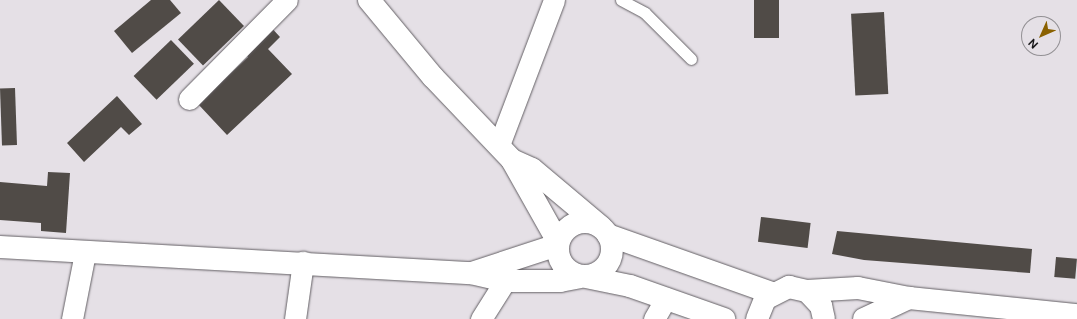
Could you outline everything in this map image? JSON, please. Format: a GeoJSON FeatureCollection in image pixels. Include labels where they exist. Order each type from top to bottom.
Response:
{"type":"FeatureCollection","features":[{"type":"Feature","properties":{"kind":"main road"},"geometry":{"type":"LineString","coordinates":[[0,248],[304,262],[471,273],[505,281],[560,281],[583,277],[604,270],[612,253],[605,232],[532,169],[505,152],[433,77],[369,0]]}},
{"type":"Feature","properties":{"kind":"main road"},"geometry":{"type":"LineString","coordinates":[[505,152],[557,243],[559,259],[567,271],[583,277],[666,298],[724,319]]}},
{"type":"Feature","properties":{"kind":"main road"},"geometry":{"type":"LineString","coordinates":[[471,273],[557,243],[565,230],[576,223],[590,222],[605,232],[772,293]]}},
{"type":"Feature","properties":{"kind":"main road"},"geometry":{"type":"LineString","coordinates":[[757,319],[760,306],[772,293],[789,287],[807,291],[858,288],[909,298],[1066,316]]}},
{"type":"Feature","properties":{"kind":"main road"},"geometry":{"type":"LineString","coordinates":[[807,291],[821,306],[824,319]]}},
{"type":"Feature","properties":{"kind":"main road"},"geometry":{"type":"LineString","coordinates":[[864,319],[909,298]]}},
{"type":"Feature","properties":{"kind":"street"},"geometry":{"type":"LineString","coordinates":[[189,99],[287,0]]}},
{"type":"Feature","properties":{"kind":"street"},"geometry":{"type":"LineString","coordinates":[[505,152],[554,0]]}},
{"type":"Feature","properties":{"kind":"street"},"geometry":{"type":"LineString","coordinates":[[72,319],[85,253]]}},
{"type":"Feature","properties":{"kind":"street"},"geometry":{"type":"LineString","coordinates":[[295,319],[304,262]]}},
{"type":"Feature","properties":{"kind":"street"},"geometry":{"type":"LineString","coordinates":[[481,319],[505,281]]}},
{"type":"Feature","properties":{"kind":"street"},"geometry":{"type":"LineString","coordinates":[[654,319],[666,298]]}},
{"type":"Feature","properties":{"kind":"lane"},"geometry":{"type":"LineString","coordinates":[[621,0],[645,13],[691,59]]}},
{"type":"Feature","properties":{"kind":"building"},"geometry":{"type":"Polygon","coordinates":[[[151,0],[170,0],[181,13],[132,53],[114,31],[151,0]]]}},
{"type":"Feature","properties":{"kind":"building"},"geometry":{"type":"Polygon","coordinates":[[[219,0],[244,26],[203,65],[178,40],[219,0]]]}},
{"type":"Feature","properties":{"kind":"building"},"geometry":{"type":"Polygon","coordinates":[[[754,0],[779,0],[779,38],[754,38],[754,0]]]}},
{"type":"Feature","properties":{"kind":"building"},"geometry":{"type":"Polygon","coordinates":[[[884,12],[888,94],[855,96],[851,14],[884,12]]]}},
{"type":"Feature","properties":{"kind":"building"},"geometry":{"type":"Polygon","coordinates":[[[268,24],[280,37],[268,49],[292,74],[227,135],[198,104],[248,57],[241,49],[268,24]]]}},
{"type":"Feature","properties":{"kind":"building"},"geometry":{"type":"Polygon","coordinates":[[[171,40],[194,64],[157,100],[134,76],[171,40]]]}},
{"type":"Feature","properties":{"kind":"building"},"geometry":{"type":"Polygon","coordinates":[[[15,88],[17,145],[2,145],[0,89],[15,88]]]}},
{"type":"Feature","properties":{"kind":"building"},"geometry":{"type":"Polygon","coordinates":[[[117,96],[142,124],[129,135],[121,127],[84,162],[67,143],[117,96]]]}},
{"type":"Feature","properties":{"kind":"building"},"geometry":{"type":"Polygon","coordinates":[[[48,172],[70,173],[66,233],[41,231],[41,223],[0,220],[0,182],[47,186],[48,172]]]}},
{"type":"Feature","properties":{"kind":"building"},"geometry":{"type":"Polygon","coordinates":[[[761,217],[811,223],[808,248],[758,242],[761,217]]]}},
{"type":"Feature","properties":{"kind":"building"},"geometry":{"type":"Polygon","coordinates":[[[837,231],[1032,249],[1030,273],[864,260],[832,254],[837,231]]]}},
{"type":"Feature","properties":{"kind":"building"},"geometry":{"type":"Polygon","coordinates":[[[1056,257],[1077,259],[1075,279],[1054,277],[1056,257]]]}}]}
